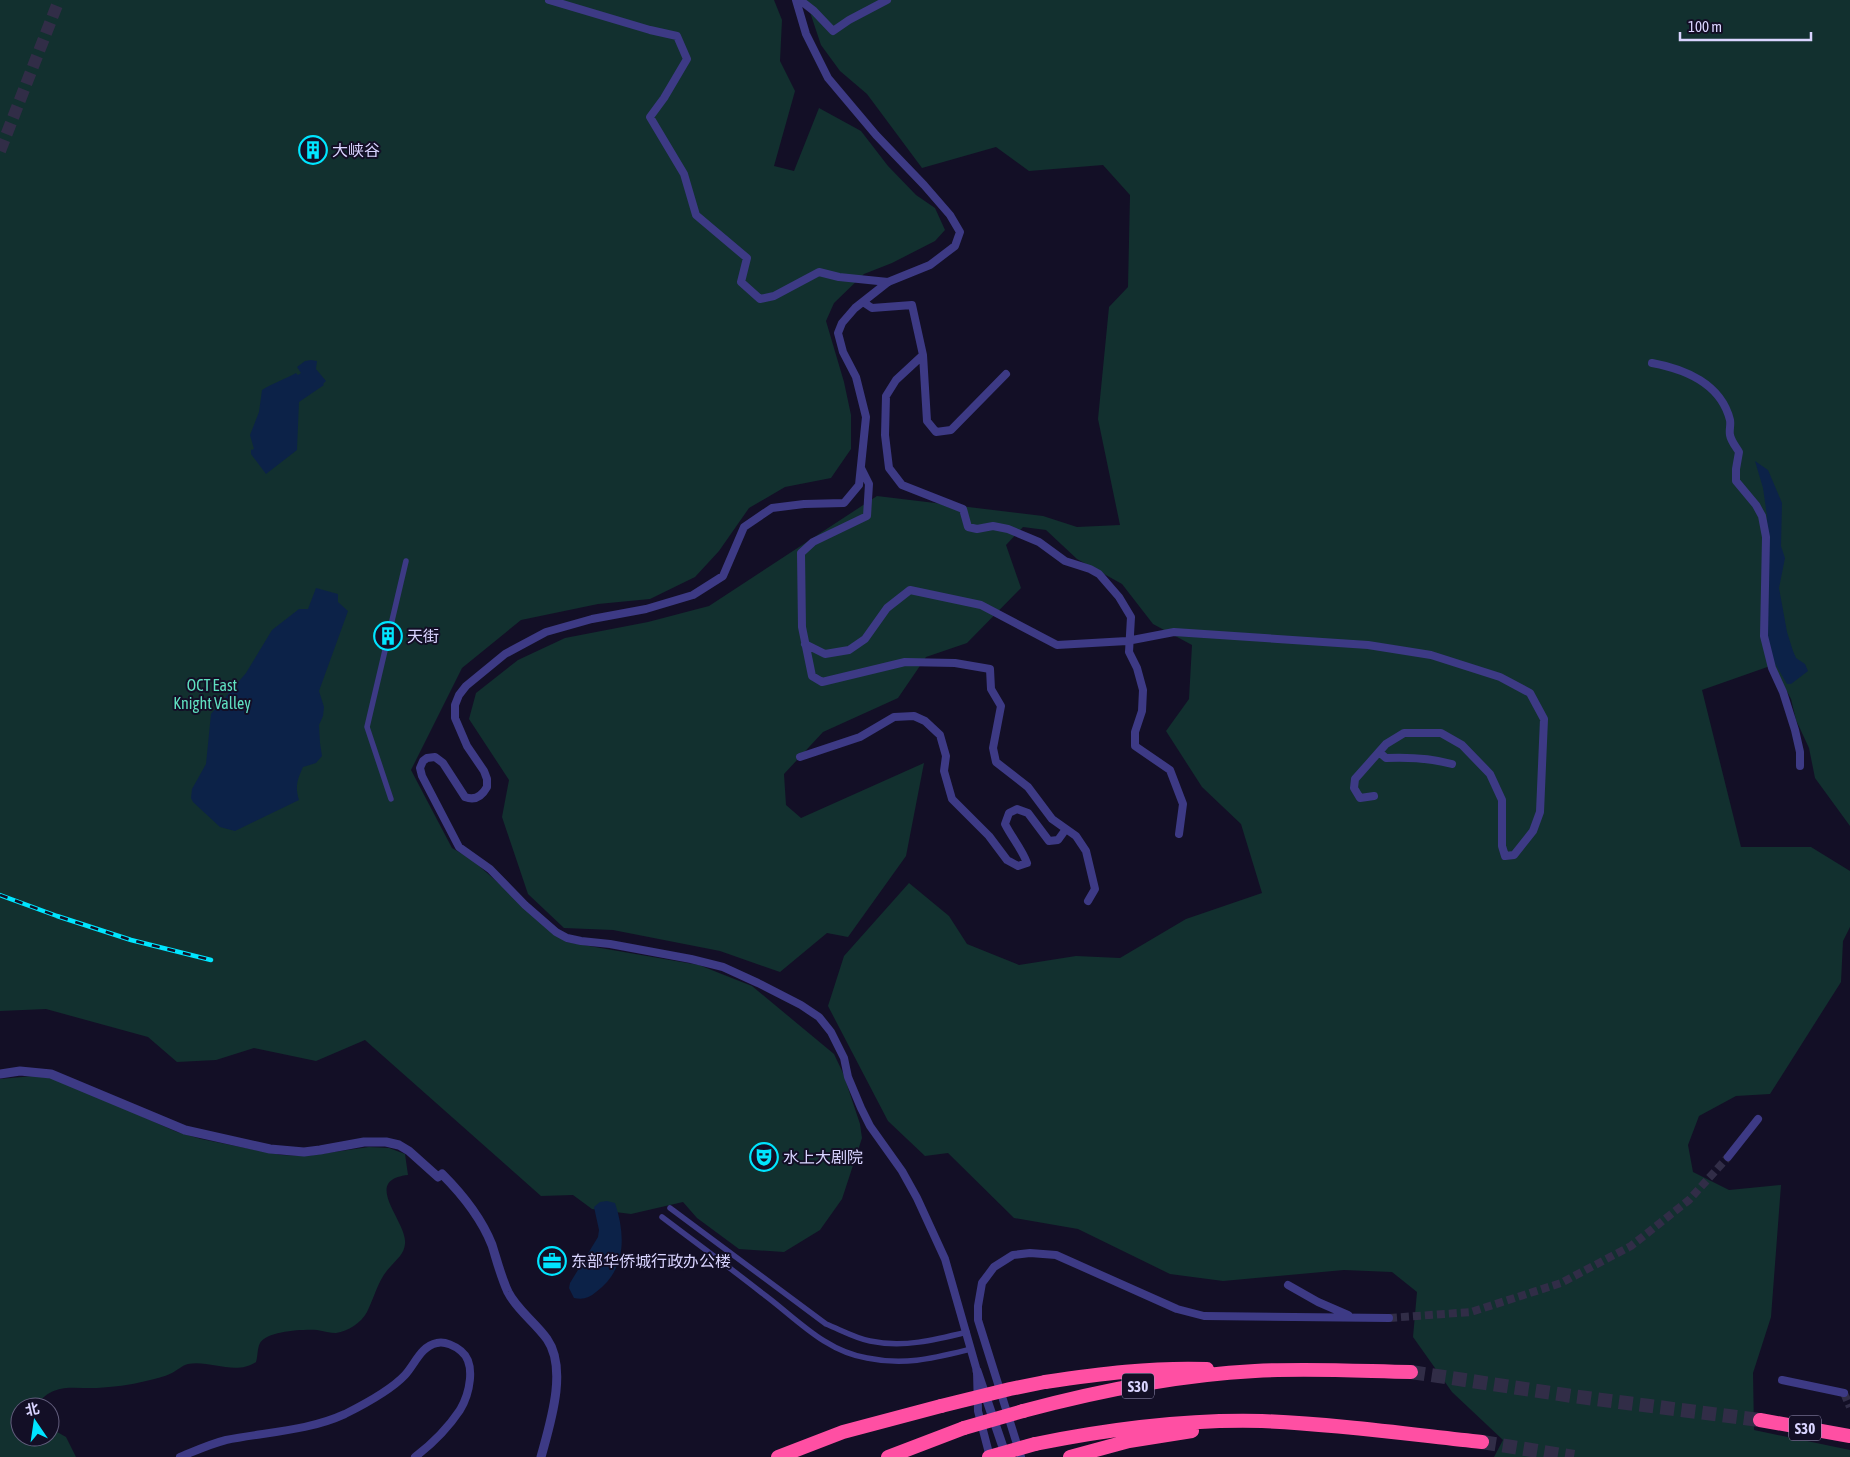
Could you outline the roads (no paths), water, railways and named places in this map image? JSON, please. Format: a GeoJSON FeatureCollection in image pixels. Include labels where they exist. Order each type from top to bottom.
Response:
{"type":"FeatureCollection","features":[{"type":"Feature","properties":{"kind":"highway"},"geometry":{"type":"LineString","coordinates":[[778,1457],[843,1432],[941,1406],[1045,1382],[1099,1374],[1158,1369],[1183,1368],[1255,1371]]}},
{"type":"Feature","properties":{"kind":"highway","name":"S30"},"geometry":{"type":"LineString","coordinates":[[888,1457],[964,1428],[1023,1410],[1137,1386],[1255,1371],[1411,1372]]}},
{"type":"Feature","properties":{"kind":"highway","name":"S30"},"geometry":{"type":"LineString","coordinates":[[1760,1420],[1850,1436]]}},
{"type":"Feature","properties":{"kind":"highway"},"geometry":{"type":"LineString","coordinates":[[1070,1457],[1111,1445],[1146,1438],[1260,1421]]}},
{"type":"Feature","properties":{"kind":"highway"},"geometry":{"type":"LineString","coordinates":[[989,1457],[1035,1444],[1104,1431],[1192,1423],[1260,1421],[1329,1425],[1482,1442]]}},
{"type":"Feature","properties":{"kind":"street"},"geometry":{"type":"LineString","coordinates":[[549,0],[650,30],[677,36],[687,59],[650,118],[684,174],[696,215],[747,258],[741,282],[760,299],[774,296],[819,272],[839,277],[888,282]]}},
{"type":"Feature","properties":{"kind":"street"},"geometry":{"type":"LineString","coordinates":[[796,0],[809,41],[828,78],[876,135],[950,215],[960,232],[955,246],[930,265],[888,282],[855,308],[842,323],[838,333],[843,352],[856,377],[866,417],[859,485],[844,502],[772,508],[744,527],[723,576],[694,594],[646,609],[592,619],[546,632],[505,654],[466,686],[458,695],[455,705],[455,718],[467,746],[487,779],[487,788],[480,796],[474,799],[465,797],[443,763],[435,758],[427,758],[423,761],[420,768],[425,783],[459,847],[490,869],[525,905],[556,932],[568,938],[581,941],[610,944],[692,959],[723,967],[758,982],[819,1017],[831,1032],[838,1045],[855,1095],[870,1126],[902,1171],[930,1223],[945,1260],[977,1371],[1006,1457]]}},
{"type":"Feature","properties":{"kind":"street"},"geometry":{"type":"LineString","coordinates":[[800,0],[814,11],[833,31],[886,0]]}},
{"type":"Feature","properties":{"kind":"street"},"geometry":{"type":"LineString","coordinates":[[863,302],[872,308],[912,305],[923,354],[926,421],[936,432],[952,430],[1006,374]]}},
{"type":"Feature","properties":{"kind":"street"},"geometry":{"type":"LineString","coordinates":[[923,354],[896,380],[886,396],[885,435],[889,468],[902,485],[962,508],[968,527],[977,529],[993,526],[1008,529],[1039,542],[1065,561],[1099,574],[1119,597],[1131,617],[1129,652],[1137,668],[1143,690],[1142,711],[1135,732],[1135,746],[1170,770],[1182,804],[1179,834]]}},
{"type":"Feature","properties":{"kind":"street"},"geometry":{"type":"LineString","coordinates":[[1652,363],[1688,374],[1704,382],[1715,391],[1728,414],[1730,436],[1739,452],[1736,481],[1756,505],[1762,516],[1766,537],[1764,636],[1772,668],[1783,692],[1795,730],[1800,752],[1800,766]]}},
{"type":"Feature","properties":{"kind":"street"},"geometry":{"type":"LineString","coordinates":[[861,468],[869,484],[867,516],[813,542],[801,553],[802,627],[812,676],[822,682],[905,662],[955,663],[990,669],[991,689],[1002,706],[993,748],[996,762],[1028,787],[1052,819],[1076,836],[1086,851],[1095,889],[1088,901]]}},
{"type":"Feature","properties":{"kind":"street"},"geometry":{"type":"LineString","coordinates":[[391,798],[367,727],[406,560]]}},
{"type":"Feature","properties":{"kind":"street"},"geometry":{"type":"LineString","coordinates":[[805,644],[824,654],[849,650],[865,639],[887,608],[910,590],[981,605],[1057,645],[1130,640],[1174,632],[1368,646],[1431,655],[1500,677],[1530,693],[1544,719],[1540,812],[1533,831],[1514,855],[1505,856],[1502,846],[1502,800],[1490,774],[1462,745],[1441,733],[1404,733],[1386,744],[1355,779],[1354,788],[1360,798],[1374,796]]}},
{"type":"Feature","properties":{"kind":"street"},"geometry":{"type":"LineString","coordinates":[[800,757],[860,737],[894,717],[914,716],[925,721],[940,735],[946,756],[944,771],[952,799],[989,836],[1007,860],[1018,866],[1028,863],[1022,850],[1011,837],[1006,824],[1009,813],[1017,809],[1028,813],[1049,841],[1058,840],[1066,829]]}},
{"type":"Feature","properties":{"kind":"street"},"geometry":{"type":"LineString","coordinates":[[1378,752],[1386,758],[1418,757],[1452,764]]}},
{"type":"Feature","properties":{"kind":"street"},"geometry":{"type":"LineString","coordinates":[[0,1074],[20,1071],[51,1074],[185,1130],[270,1149],[304,1152],[364,1142],[386,1142],[399,1145],[409,1151],[438,1177],[442,1174],[472,1209],[490,1240],[510,1295],[547,1339],[552,1351],[556,1376],[555,1399],[541,1457]]}},
{"type":"Feature","properties":{"kind":"street"},"geometry":{"type":"LineString","coordinates":[[1728,1157],[1758,1119]]}},
{"type":"Feature","properties":{"kind":"street"},"geometry":{"type":"LineString","coordinates":[[670,1208],[826,1324],[854,1336],[870,1341],[905,1344],[920,1343],[967,1332]]}},
{"type":"Feature","properties":{"kind":"street"},"geometry":{"type":"LineString","coordinates":[[662,1217],[764,1294],[818,1338],[846,1352],[865,1358],[905,1362],[923,1361],[972,1349]]}},
{"type":"Feature","properties":{"kind":"street"},"geometry":{"type":"LineString","coordinates":[[1022,1457],[978,1320],[978,1306],[982,1283],[994,1267],[1013,1255],[1030,1252],[1056,1255],[1177,1309],[1204,1316],[1388,1318]]}},
{"type":"Feature","properties":{"kind":"street"},"geometry":{"type":"LineString","coordinates":[[1288,1286],[1352,1317]]}},
{"type":"Feature","properties":{"kind":"street"},"geometry":{"type":"LineString","coordinates":[[180,1457],[224,1441],[302,1428],[346,1413],[376,1397],[398,1381],[406,1375],[428,1346],[442,1342],[455,1346],[468,1359],[471,1368],[470,1382],[460,1409],[436,1440],[415,1457]]}},
{"type":"Feature","properties":{"kind":"street"},"geometry":{"type":"LineString","coordinates":[[977,1371],[978,1411],[989,1457]]}},
{"type":"Feature","properties":{"kind":"street"},"geometry":{"type":"LineString","coordinates":[[1782,1380],[1844,1393]]}},
{"type":"Feature","properties":{"kind":"water"},"geometry":{"type":"Polygon","coordinates":[[[305,361],[317,361],[316,369],[326,381],[324,385],[299,402],[297,450],[266,474],[251,454],[251,450],[254,449],[250,435],[259,412],[262,390],[296,373],[298,375],[301,373],[297,367],[305,361]]]}},
{"type":"Feature","properties":{"kind":"water"},"geometry":{"type":"Polygon","coordinates":[[[1755,461],[1768,470],[1782,503],[1781,546],[1785,558],[1779,588],[1787,632],[1793,651],[1796,658],[1805,664],[1808,671],[1791,684],[1787,684],[1773,660],[1767,637],[1769,585],[1767,516],[1763,488],[1755,461]]]}},
{"type":"Feature","properties":{"kind":"water"},"geometry":{"type":"Polygon","coordinates":[[[316,588],[338,594],[338,602],[348,611],[319,691],[324,707],[319,725],[322,756],[316,763],[303,767],[297,784],[299,800],[235,831],[220,827],[191,798],[192,789],[206,764],[211,714],[246,673],[272,630],[299,609],[308,609],[316,588]]]}},
{"type":"Feature","properties":{"kind":"water"},"geometry":{"type":"Polygon","coordinates":[[[600,1202],[615,1203],[619,1215],[622,1240],[618,1263],[606,1283],[593,1294],[583,1299],[574,1298],[569,1288],[570,1283],[598,1237],[599,1230],[594,1207],[600,1202]]]}},
{"type":"Feature","properties":{"kind":"tunnel"},"geometry":{"type":"LineString","coordinates":[[0,151],[59,0]]}},
{"type":"Feature","properties":{"kind":"tunnel"},"geometry":{"type":"LineString","coordinates":[[1389,1318],[1471,1312],[1561,1283],[1631,1246],[1689,1200],[1728,1157]]}},
{"type":"Feature","properties":{"kind":"tunnel"},"geometry":{"type":"LineString","coordinates":[[1411,1372],[1572,1396],[1760,1420]]}},
{"type":"Feature","properties":{"kind":"tunnel"},"geometry":{"type":"LineString","coordinates":[[1844,1393],[1850,1407]]}},
{"type":"Feature","properties":{"kind":"tunnel"},"geometry":{"type":"LineString","coordinates":[[1482,1442],[1574,1457]]}},
{"type":"Feature","properties":{"kind":"railway"},"geometry":{"type":"LineString","coordinates":[[0,895],[131,940],[211,960]]}},
{"type":"Feature","properties":{"kind":"place","name":"大峡谷"},"geometry":{"type":"Point","coordinates":[313,150]}},
{"type":"Feature","properties":{"kind":"place","name":"天街"},"geometry":{"type":"Point","coordinates":[388,636]}},
{"type":"Feature","properties":{"kind":"place","name":"水上大剧院"},"geometry":{"type":"Point","coordinates":[764,1157]}},
{"type":"Feature","properties":{"kind":"place","name":"东部华侨城行政办公楼"},"geometry":{"type":"Point","coordinates":[552,1261]}},
{"type":"Feature","properties":{"kind":"park label","name":"OCT East Knight Valley"},"geometry":{"type":"Point","coordinates":[212,694]}}]}
